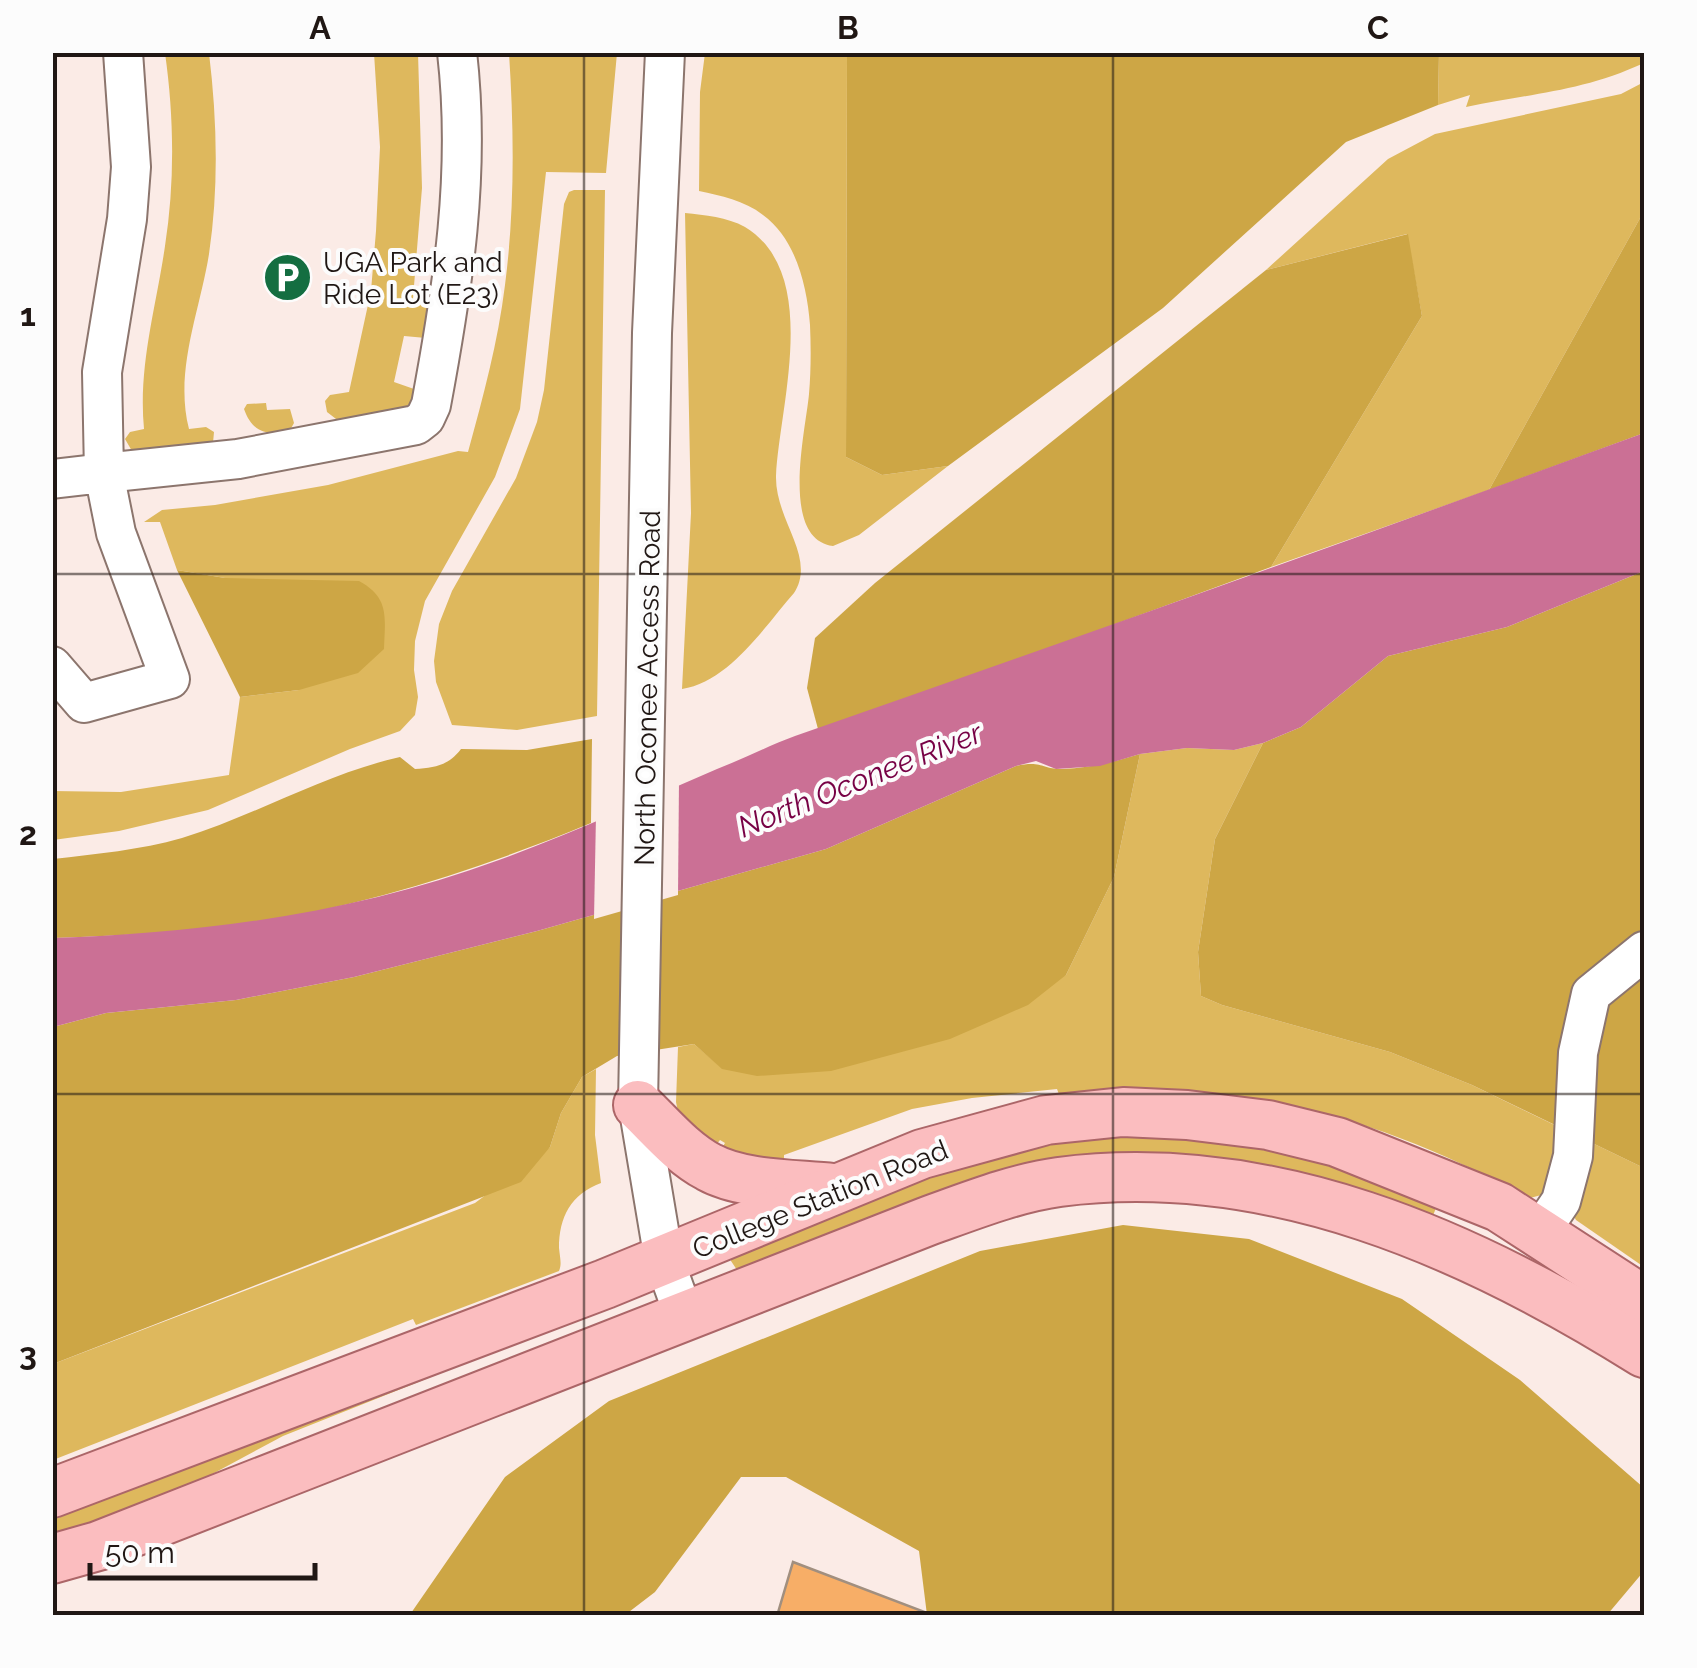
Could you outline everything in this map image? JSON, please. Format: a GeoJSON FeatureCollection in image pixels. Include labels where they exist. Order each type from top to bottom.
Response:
{"type":"FeatureCollection","features":[{"type":"Feature","properties":{"kind":"main road"},"geometry":{"type":"LineString","coordinates":[[638,1105],[692,1156],[712,1169],[733,1177],[836,1189]]}},
{"type":"Feature","properties":{"kind":"main road","name":"College Station Road"},"geometry":{"type":"LineString","coordinates":[[52,1493],[664,1260],[922,1154],[1046,1120],[1124,1112],[1188,1114],[1268,1125],[1336,1142],[1499,1207],[1644,1301]]}},
{"type":"Feature","properties":{"kind":"main road"},"geometry":{"type":"LineString","coordinates":[[52,1559],[98,1546],[986,1200],[1055,1182],[1180,1177],[1318,1199],[1524,1284],[1584,1315],[1644,1353]]}},
{"type":"Feature","properties":{"kind":"street"},"geometry":{"type":"LineString","coordinates":[[52,666],[84,703],[170,679],[116,533],[104,474],[102,372],[127,219],[131,167],[123,52]]}},
{"type":"Feature","properties":{"kind":"street"},"geometry":{"type":"LineString","coordinates":[[52,479],[238,459],[416,425],[425,418],[431,405],[453,284],[461,215],[464,149],[457,52]]}},
{"type":"Feature","properties":{"kind":"street","name":"North Oconee Access Road"},"geometry":{"type":"LineString","coordinates":[[665,52],[652,332],[638,1105],[664,1260],[685,1318]]}},
{"type":"Feature","properties":{"kind":"street"},"geometry":{"type":"LineString","coordinates":[[1540,1232],[1560,1201],[1573,1156],[1578,1053],[1592,994],[1644,951]]}},
{"type":"Feature","properties":{"kind":"shaded area"},"geometry":{"type":"Polygon","coordinates":[[[165,53],[209,53],[216,178],[209,254],[186,363],[185,407],[189,429],[206,427],[214,432],[213,443],[132,451],[125,439],[130,432],[144,429],[146,360],[170,198],[172,125],[165,53]]]}},
{"type":"Feature","properties":{"kind":"shaded area"},"geometry":{"type":"Polygon","coordinates":[[[374,53],[418,53],[422,188],[413,298],[430,302],[426,338],[404,336],[394,382],[414,389],[412,402],[404,408],[340,422],[327,412],[325,401],[330,395],[349,392],[371,291],[380,147],[374,53]]]}},
{"type":"Feature","properties":{"kind":"shaded area"},"geometry":{"type":"Polygon","coordinates":[[[509,53],[617,53],[606,173],[546,172],[520,409],[495,477],[425,601],[415,641],[415,715],[400,731],[208,810],[119,831],[53,840],[52,791],[121,792],[229,775],[240,697],[299,690],[225,578],[177,570],[160,522],[144,522],[162,510],[328,485],[458,451],[468,452],[494,348],[511,227],[509,53]]]}},
{"type":"Feature","properties":{"kind":"shaded area"},"geometry":{"type":"Polygon","coordinates":[[[705,53],[847,53],[846,457],[882,475],[948,466],[859,535],[833,546],[816,539],[806,524],[801,504],[811,342],[798,264],[784,237],[763,215],[740,202],[699,191],[700,92],[705,53]]]}},
{"type":"Feature","properties":{"kind":"shaded area"},"geometry":{"type":"Polygon","coordinates":[[[847,53],[1439,53],[1438,105],[1346,142],[1163,308],[948,466],[882,475],[846,457],[847,53]]]}},
{"type":"Feature","properties":{"kind":"shaded area"},"geometry":{"type":"Polygon","coordinates":[[[1439,53],[1644,53],[1644,63],[1577,86],[1466,107],[1470,95],[1438,105],[1439,53]]]}},
{"type":"Feature","properties":{"kind":"shaded area"},"geometry":{"type":"Polygon","coordinates":[[[1644,82],[1644,211],[1489,490],[1271,567],[1422,316],[1407,234],[1266,270],[1388,159],[1435,134],[1621,94],[1644,82]]]}},
{"type":"Feature","properties":{"kind":"shaded area"},"geometry":{"type":"Polygon","coordinates":[[[574,190],[605,190],[597,716],[517,730],[452,725],[436,682],[434,661],[439,624],[452,591],[516,478],[537,422],[544,390],[564,204],[574,190]]]}},
{"type":"Feature","properties":{"kind":"shaded area"},"geometry":{"type":"Polygon","coordinates":[[[1644,211],[1644,433],[1489,490],[1644,211]]]}},
{"type":"Feature","properties":{"kind":"shaded area"},"geometry":{"type":"Polygon","coordinates":[[[685,213],[745,227],[769,248],[783,276],[791,343],[776,476],[777,492],[801,566],[794,593],[745,651],[715,676],[682,689],[691,513],[685,213]]]}},
{"type":"Feature","properties":{"kind":"shaded area"},"geometry":{"type":"Polygon","coordinates":[[[1408,234],[1422,316],[1271,567],[818,729],[807,688],[815,638],[875,583],[1266,270],[1408,234]]]}},
{"type":"Feature","properties":{"kind":"shaded area"},"geometry":{"type":"Polygon","coordinates":[[[266,403],[267,410],[290,409],[294,423],[289,432],[267,433],[251,423],[244,409],[247,404],[266,403]]]}},
{"type":"Feature","properties":{"kind":"shaded area"},"geometry":{"type":"Polygon","coordinates":[[[177,570],[225,578],[359,581],[381,602],[384,649],[358,673],[299,690],[240,697],[177,570]]]}},
{"type":"Feature","properties":{"kind":"shaded area"},"geometry":{"type":"Polygon","coordinates":[[[1644,571],[1644,1168],[1472,1085],[1390,1052],[1201,996],[1198,952],[1215,839],[1263,743],[1301,727],[1388,656],[1507,627],[1644,571]]]}},
{"type":"Feature","properties":{"kind":"shaded area"},"geometry":{"type":"Polygon","coordinates":[[[592,739],[591,823],[503,857],[368,899],[276,919],[185,931],[53,938],[53,859],[134,849],[182,838],[344,774],[400,757],[415,769],[422,769],[446,762],[461,749],[527,750],[592,739]]]}},
{"type":"Feature","properties":{"kind":"shaded area"},"geometry":{"type":"Polygon","coordinates":[[[1263,743],[1215,839],[1198,952],[1201,996],[1390,1052],[1472,1085],[1567,1131],[1545,1194],[1530,1198],[1443,1155],[1355,1122],[1265,1101],[1217,1095],[1154,1092],[1060,1097],[1057,1089],[972,1098],[912,1109],[759,1165],[722,1148],[725,1143],[720,1140],[716,1145],[679,1117],[678,1047],[694,1044],[722,1068],[1066,975],[1114,877],[1140,754],[1187,748],[1234,750],[1263,743]]]}},
{"type":"Feature","properties":{"kind":"shaded area"},"geometry":{"type":"Polygon","coordinates":[[[1140,754],[1114,877],[1066,975],[1028,1005],[950,1039],[831,1071],[757,1076],[722,1069],[694,1044],[617,1056],[582,1077],[561,1113],[550,1147],[521,1182],[53,1364],[53,1027],[106,1013],[236,1000],[354,977],[537,931],[826,849],[1016,766],[1072,768],[1140,754]]]}},
{"type":"Feature","properties":{"kind":"shaded area"},"geometry":{"type":"Polygon","coordinates":[[[596,1069],[595,1135],[601,1183],[582,1193],[564,1217],[559,1271],[416,1325],[413,1319],[53,1460],[53,1364],[475,1203],[550,1147],[561,1113],[582,1077],[596,1069]]]}},
{"type":"Feature","properties":{"kind":"shaded area"},"geometry":{"type":"Polygon","coordinates":[[[1102,1134],[1272,1144],[1438,1203],[1430,1223],[1414,1209],[1397,1211],[1230,1164],[743,1272],[731,1261],[732,1251],[1004,1148],[1102,1134]]]}},
{"type":"Feature","properties":{"kind":"shaded area"},"geometry":{"type":"Polygon","coordinates":[[[1584,1139],[1644,1168],[1644,1267],[1576,1220],[1572,1213],[1584,1139]]]}},
{"type":"Feature","properties":{"kind":"shaded area"},"geometry":{"type":"Polygon","coordinates":[[[1123,1225],[1249,1239],[1402,1299],[1520,1380],[1644,1488],[1644,1571],[1607,1615],[927,1615],[919,1551],[786,1477],[741,1477],[655,1592],[625,1615],[409,1616],[505,1477],[609,1401],[980,1251],[1123,1225]]]}},
{"type":"Feature","properties":{"kind":"shaded area"},"geometry":{"type":"Polygon","coordinates":[[[599,1310],[283,1436],[164,1500],[53,1539],[53,1520],[157,1476],[599,1310]]]}},
{"type":"Feature","properties":{"kind":"water","name":"North Oconee River"},"geometry":{"type":"Polygon","coordinates":[[[1644,433],[1644,571],[1507,627],[1388,656],[1301,727],[1263,743],[1234,750],[1187,748],[1140,754],[1100,766],[1056,769],[1036,761],[1016,766],[826,849],[537,931],[354,977],[236,1000],[106,1013],[53,1027],[53,938],[167,931],[279,917],[335,907],[445,878],[554,839],[795,736],[1644,433]]]}},
{"type":"Feature","properties":{"kind":"pier"},"geometry":{"type":"Polygon","coordinates":[[[679,780],[678,895],[594,919],[596,815],[679,780]]]}},
{"type":"Feature","properties":{"kind":"building"},"geometry":{"type":"Polygon","coordinates":[[[793,1562],[930,1614],[930,1616],[777,1616],[793,1562]]]}},
{"type":"Feature","properties":{"kind":"place","name":"UGA Park and Ride Lot (E23)"},"geometry":{"type":"Point","coordinates":[288,278]}}]}
